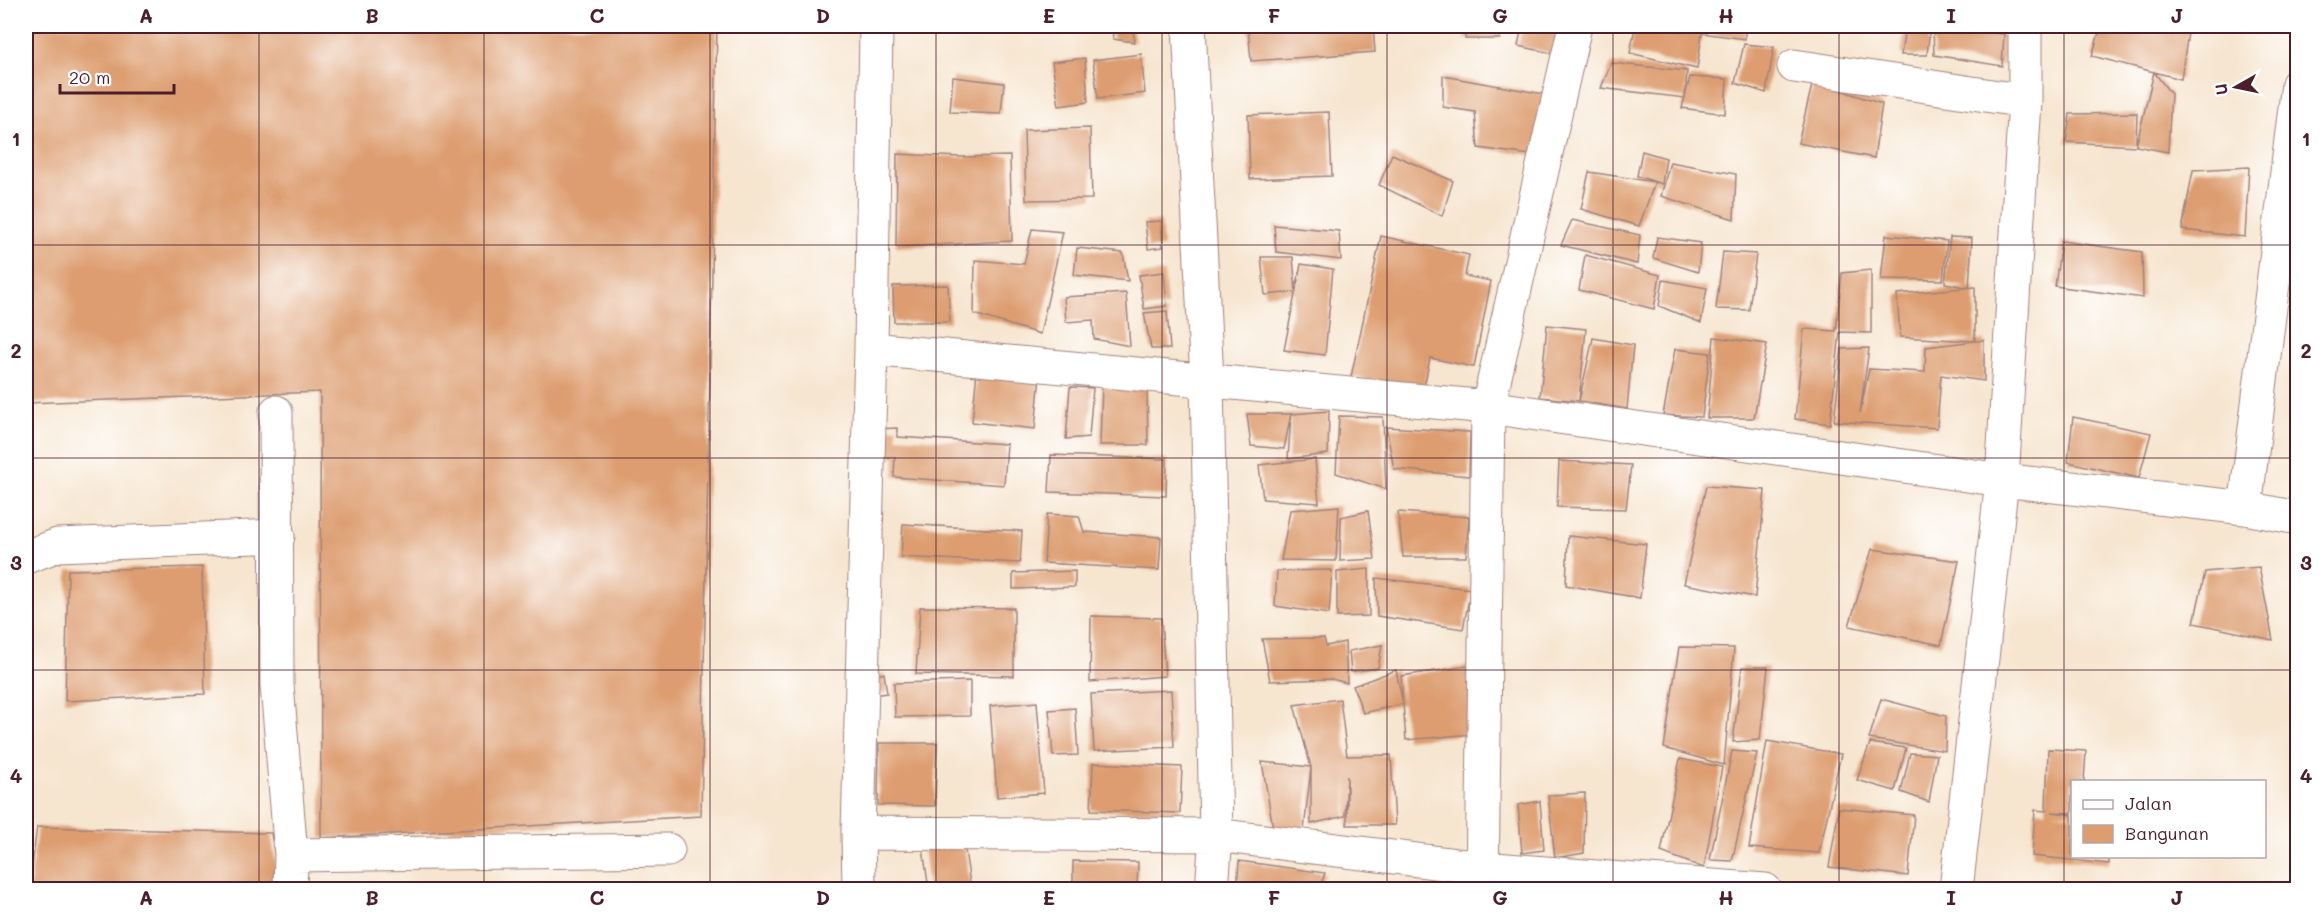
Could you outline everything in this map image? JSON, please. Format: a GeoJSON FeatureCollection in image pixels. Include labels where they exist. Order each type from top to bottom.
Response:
{"type":"FeatureCollection","features":[{"type":"Feature","properties":{"kind":"street"},"geometry":{"type":"LineString","coordinates":[[859,890],[858,833],[871,349],[876,26]]}},
{"type":"Feature","properties":{"kind":"street"},"geometry":{"type":"LineString","coordinates":[[1189,26],[1207,380],[1216,835],[1212,890]]}},
{"type":"Feature","properties":{"kind":"street"},"geometry":{"type":"LineString","coordinates":[[1482,879],[1488,408],[1575,26]]}},
{"type":"Feature","properties":{"kind":"street"},"geometry":{"type":"LineString","coordinates":[[1956,890],[2002,480],[2025,101],[2025,26]]}},
{"type":"Feature","properties":{"kind":"street"},"geometry":{"type":"LineString","coordinates":[[1794,66],[2025,101]]}},
{"type":"Feature","properties":{"kind":"street"},"geometry":{"type":"LineString","coordinates":[[2245,508],[2298,84]]}},
{"type":"Feature","properties":{"kind":"street"},"geometry":{"type":"LineString","coordinates":[[871,349],[1488,408],[2002,480],[2245,508],[2298,518]]}},
{"type":"Feature","properties":{"kind":"street"},"geometry":{"type":"LineString","coordinates":[[276,412],[277,685],[291,855],[290,890]]}},
{"type":"Feature","properties":{"kind":"street"},"geometry":{"type":"LineString","coordinates":[[26,557],[58,545],[278,536]]}},
{"type":"Feature","properties":{"kind":"street"},"geometry":{"type":"LineString","coordinates":[[858,833],[1216,835],[1482,879],[1765,890]]}},
{"type":"Feature","properties":{"kind":"street"},"geometry":{"type":"LineString","coordinates":[[291,855],[668,850]]}},
{"type":"Feature","properties":{"kind":"building"},"geometry":{"type":"Polygon","coordinates":[[[26,26],[717,26],[701,816],[321,838],[320,392],[26,403],[26,26]]]}},
{"type":"Feature","properties":{"kind":"building"},"geometry":{"type":"Polygon","coordinates":[[[1112,26],[1132,26],[1135,42],[1113,39],[1112,26]]]}},
{"type":"Feature","properties":{"kind":"building"},"geometry":{"type":"Polygon","coordinates":[[[1373,26],[1375,52],[1251,61],[1248,27],[1373,26]]]}},
{"type":"Feature","properties":{"kind":"building"},"geometry":{"type":"Polygon","coordinates":[[[1466,26],[1502,26],[1500,39],[1465,39],[1466,26]]]}},
{"type":"Feature","properties":{"kind":"building"},"geometry":{"type":"Polygon","coordinates":[[[1522,26],[1561,26],[1556,54],[1518,46],[1522,26]]]}},
{"type":"Feature","properties":{"kind":"building"},"geometry":{"type":"Polygon","coordinates":[[[1663,26],[1745,26],[1745,39],[1702,33],[1697,69],[1630,53],[1635,27],[1696,32],[1663,26]]]}},
{"type":"Feature","properties":{"kind":"building"},"geometry":{"type":"Polygon","coordinates":[[[1905,26],[1930,26],[1927,55],[1901,55],[1905,26]]]}},
{"type":"Feature","properties":{"kind":"building"},"geometry":{"type":"Polygon","coordinates":[[[1933,26],[2004,34],[2002,66],[1934,55],[1933,26]]]}},
{"type":"Feature","properties":{"kind":"building"},"geometry":{"type":"Polygon","coordinates":[[[2101,26],[2189,26],[2181,79],[2092,56],[2101,26]]]}},
{"type":"Feature","properties":{"kind":"building"},"geometry":{"type":"Polygon","coordinates":[[[1744,44],[1774,47],[1766,93],[1735,83],[1744,44]]]}},
{"type":"Feature","properties":{"kind":"building"},"geometry":{"type":"Polygon","coordinates":[[[1141,54],[1145,93],[1098,99],[1093,60],[1141,54]]]}},
{"type":"Feature","properties":{"kind":"building"},"geometry":{"type":"Polygon","coordinates":[[[1085,58],[1088,102],[1059,106],[1052,62],[1085,58]]]}},
{"type":"Feature","properties":{"kind":"building"},"geometry":{"type":"Polygon","coordinates":[[[1611,63],[1687,71],[1685,98],[1601,88],[1611,63]]]}},
{"type":"Feature","properties":{"kind":"building"},"geometry":{"type":"Polygon","coordinates":[[[2154,72],[2171,94],[2168,152],[2136,146],[2154,72]]]}},
{"type":"Feature","properties":{"kind":"building"},"geometry":{"type":"Polygon","coordinates":[[[1443,76],[1544,94],[1538,156],[1478,148],[1475,112],[1443,107],[1443,76]]]}},
{"type":"Feature","properties":{"kind":"building"},"geometry":{"type":"Polygon","coordinates":[[[953,77],[1004,83],[1001,114],[950,112],[953,77]]]}},
{"type":"Feature","properties":{"kind":"building"},"geometry":{"type":"Polygon","coordinates":[[[1690,77],[1727,79],[1725,114],[1682,108],[1690,77]]]}},
{"type":"Feature","properties":{"kind":"building"},"geometry":{"type":"Polygon","coordinates":[[[1813,81],[1882,104],[1874,158],[1798,143],[1813,81]]]}},
{"type":"Feature","properties":{"kind":"building"},"geometry":{"type":"Polygon","coordinates":[[[1329,112],[1332,176],[1250,179],[1248,115],[1329,112]]]}},
{"type":"Feature","properties":{"kind":"building"},"geometry":{"type":"Polygon","coordinates":[[[2137,113],[2136,146],[2066,142],[2070,114],[2137,113]]]}},
{"type":"Feature","properties":{"kind":"building"},"geometry":{"type":"Polygon","coordinates":[[[1090,128],[1092,199],[1026,200],[1024,130],[1090,128]]]}},
{"type":"Feature","properties":{"kind":"building"},"geometry":{"type":"Polygon","coordinates":[[[1642,151],[1666,158],[1662,184],[1637,176],[1642,151]]]}},
{"type":"Feature","properties":{"kind":"building"},"geometry":{"type":"Polygon","coordinates":[[[897,154],[960,157],[1010,156],[1012,241],[896,247],[897,154]]]}},
{"type":"Feature","properties":{"kind":"building"},"geometry":{"type":"Polygon","coordinates":[[[1392,154],[1453,181],[1442,216],[1379,185],[1392,154]]]}},
{"type":"Feature","properties":{"kind":"building"},"geometry":{"type":"Polygon","coordinates":[[[1670,162],[1736,174],[1734,219],[1661,196],[1670,162]]]}},
{"type":"Feature","properties":{"kind":"building"},"geometry":{"type":"Polygon","coordinates":[[[2249,167],[2245,237],[2182,230],[2193,170],[2249,167]]]}},
{"type":"Feature","properties":{"kind":"building"},"geometry":{"type":"Polygon","coordinates":[[[1589,172],[1655,182],[1639,226],[1581,209],[1589,172]]]}},
{"type":"Feature","properties":{"kind":"building"},"geometry":{"type":"Polygon","coordinates":[[[1572,220],[1640,235],[1637,264],[1561,245],[1572,220]]]}},
{"type":"Feature","properties":{"kind":"building"},"geometry":{"type":"Polygon","coordinates":[[[1161,221],[1163,247],[1148,249],[1145,222],[1161,221]]]}},
{"type":"Feature","properties":{"kind":"building"},"geometry":{"type":"Polygon","coordinates":[[[1274,225],[1339,231],[1341,260],[1276,252],[1274,225]]]}},
{"type":"Feature","properties":{"kind":"building"},"geometry":{"type":"Polygon","coordinates":[[[1032,229],[1063,232],[1040,334],[974,314],[975,260],[1024,264],[1032,229]]]}},
{"type":"Feature","properties":{"kind":"building"},"geometry":{"type":"Polygon","coordinates":[[[1886,235],[1947,241],[1943,280],[1881,279],[1886,235]]]}},
{"type":"Feature","properties":{"kind":"building"},"geometry":{"type":"Polygon","coordinates":[[[1381,236],[1469,255],[1465,276],[1491,281],[1474,367],[1430,358],[1423,392],[1351,377],[1381,236]]]}},
{"type":"Feature","properties":{"kind":"building"},"geometry":{"type":"Polygon","coordinates":[[[1657,237],[1701,243],[1698,272],[1653,258],[1657,237]]]}},
{"type":"Feature","properties":{"kind":"building"},"geometry":{"type":"Polygon","coordinates":[[[1950,237],[1972,238],[1969,288],[1945,283],[1950,237]]]}},
{"type":"Feature","properties":{"kind":"building"},"geometry":{"type":"Polygon","coordinates":[[[2061,241],[2142,252],[2143,298],[2055,286],[2061,241]]]}},
{"type":"Feature","properties":{"kind":"building"},"geometry":{"type":"Polygon","coordinates":[[[1077,248],[1123,253],[1128,281],[1074,275],[1077,248]]]}},
{"type":"Feature","properties":{"kind":"building"},"geometry":{"type":"Polygon","coordinates":[[[1723,252],[1756,254],[1749,310],[1716,309],[1723,252]]]}},
{"type":"Feature","properties":{"kind":"building"},"geometry":{"type":"Polygon","coordinates":[[[1585,255],[1660,275],[1654,309],[1579,290],[1585,255]]]}},
{"type":"Feature","properties":{"kind":"building"},"geometry":{"type":"Polygon","coordinates":[[[1261,257],[1293,257],[1296,292],[1265,295],[1261,257]]]}},
{"type":"Feature","properties":{"kind":"building"},"geometry":{"type":"Polygon","coordinates":[[[1301,264],[1333,269],[1325,355],[1284,350],[1301,264]]]}},
{"type":"Feature","properties":{"kind":"building"},"geometry":{"type":"Polygon","coordinates":[[[1871,270],[1871,333],[1840,332],[1830,424],[1795,419],[1804,329],[1836,331],[1842,273],[1871,270]]]}},
{"type":"Feature","properties":{"kind":"building"},"geometry":{"type":"Polygon","coordinates":[[[1164,272],[1167,306],[1144,309],[1139,275],[1164,272]]]}},
{"type":"Feature","properties":{"kind":"building"},"geometry":{"type":"Polygon","coordinates":[[[1663,280],[1707,288],[1701,323],[1659,306],[1663,280]]]}},
{"type":"Feature","properties":{"kind":"building"},"geometry":{"type":"Polygon","coordinates":[[[948,285],[950,322],[894,322],[893,286],[948,285]]]}},
{"type":"Feature","properties":{"kind":"building"},"geometry":{"type":"Polygon","coordinates":[[[1975,287],[1975,341],[1900,337],[1897,294],[1975,287]]]}},
{"type":"Feature","properties":{"kind":"building"},"geometry":{"type":"Polygon","coordinates":[[[1126,293],[1130,346],[1094,339],[1093,320],[1066,322],[1064,297],[1126,293]]]}},
{"type":"Feature","properties":{"kind":"building"},"geometry":{"type":"Polygon","coordinates":[[[1167,311],[1170,349],[1151,349],[1144,313],[1167,311]]]}},
{"type":"Feature","properties":{"kind":"building"},"geometry":{"type":"Polygon","coordinates":[[[1547,325],[1586,329],[1579,401],[1540,397],[1547,325]]]}},
{"type":"Feature","properties":{"kind":"building"},"geometry":{"type":"Polygon","coordinates":[[[1714,337],[1767,344],[1754,418],[1707,418],[1714,337]]]}},
{"type":"Feature","properties":{"kind":"building"},"geometry":{"type":"Polygon","coordinates":[[[1593,338],[1633,345],[1627,409],[1579,401],[1593,338]]]}},
{"type":"Feature","properties":{"kind":"building"},"geometry":{"type":"Polygon","coordinates":[[[1984,340],[1984,381],[1941,375],[1937,428],[1834,421],[1842,349],[1869,348],[1860,413],[1869,369],[1925,372],[1926,347],[1984,340]]]}},
{"type":"Feature","properties":{"kind":"building"},"geometry":{"type":"Polygon","coordinates":[[[1675,349],[1710,353],[1702,417],[1663,415],[1675,349]]]}},
{"type":"Feature","properties":{"kind":"building"},"geometry":{"type":"Polygon","coordinates":[[[977,371],[1040,376],[1035,429],[972,422],[977,371]]]}},
{"type":"Feature","properties":{"kind":"building"},"geometry":{"type":"Polygon","coordinates":[[[1102,384],[1147,384],[1148,445],[1100,445],[1102,384]]]}},
{"type":"Feature","properties":{"kind":"building"},"geometry":{"type":"Polygon","coordinates":[[[1070,387],[1093,388],[1089,437],[1066,439],[1070,387]]]}},
{"type":"Feature","properties":{"kind":"building"},"geometry":{"type":"Polygon","coordinates":[[[1329,411],[1328,454],[1288,459],[1291,414],[1329,411]]]}},
{"type":"Feature","properties":{"kind":"building"},"geometry":{"type":"Polygon","coordinates":[[[1247,414],[1291,414],[1284,449],[1251,446],[1247,414]]]}},
{"type":"Feature","properties":{"kind":"building"},"geometry":{"type":"Polygon","coordinates":[[[1339,416],[1383,417],[1386,489],[1336,473],[1339,416]]]}},
{"type":"Feature","properties":{"kind":"building"},"geometry":{"type":"Polygon","coordinates":[[[2073,417],[2151,433],[2139,478],[2068,462],[2073,417]]]}},
{"type":"Feature","properties":{"kind":"building"},"geometry":{"type":"Polygon","coordinates":[[[1386,427],[1470,432],[1469,476],[1394,469],[1386,427]]]}},
{"type":"Feature","properties":{"kind":"building"},"geometry":{"type":"Polygon","coordinates":[[[897,428],[897,437],[1007,444],[1004,485],[894,477],[895,457],[875,458],[877,429],[897,428]]]}},
{"type":"Feature","properties":{"kind":"building"},"geometry":{"type":"Polygon","coordinates":[[[1051,455],[1167,459],[1166,496],[1049,492],[1051,455]]]}},
{"type":"Feature","properties":{"kind":"building"},"geometry":{"type":"Polygon","coordinates":[[[1315,459],[1319,503],[1263,499],[1259,465],[1315,459]]]}},
{"type":"Feature","properties":{"kind":"building"},"geometry":{"type":"Polygon","coordinates":[[[1559,461],[1631,465],[1626,509],[1557,507],[1559,461]]]}},
{"type":"Feature","properties":{"kind":"building"},"geometry":{"type":"Polygon","coordinates":[[[1706,486],[1765,490],[1755,597],[1684,584],[1706,486]]]}},
{"type":"Feature","properties":{"kind":"building"},"geometry":{"type":"Polygon","coordinates":[[[1339,506],[1336,561],[1281,560],[1290,510],[1339,506]]]}},
{"type":"Feature","properties":{"kind":"building"},"geometry":{"type":"Polygon","coordinates":[[[1368,511],[1375,559],[1340,561],[1341,517],[1368,511]]]}},
{"type":"Feature","properties":{"kind":"building"},"geometry":{"type":"Polygon","coordinates":[[[1398,512],[1469,517],[1466,557],[1403,557],[1398,512]]]}},
{"type":"Feature","properties":{"kind":"building"},"geometry":{"type":"Polygon","coordinates":[[[1047,514],[1079,516],[1084,532],[1161,537],[1159,570],[1044,563],[1047,514]]]}},
{"type":"Feature","properties":{"kind":"building"},"geometry":{"type":"Polygon","coordinates":[[[903,524],[1022,531],[1020,563],[901,557],[903,524]]]}},
{"type":"Feature","properties":{"kind":"building"},"geometry":{"type":"Polygon","coordinates":[[[1568,536],[1646,544],[1640,598],[1566,585],[1568,536]]]}},
{"type":"Feature","properties":{"kind":"building"},"geometry":{"type":"Polygon","coordinates":[[[1872,549],[1959,561],[1941,645],[1849,626],[1872,549]]]}},
{"type":"Feature","properties":{"kind":"building"},"geometry":{"type":"Polygon","coordinates":[[[202,567],[205,694],[65,701],[68,570],[202,567]]]}},
{"type":"Feature","properties":{"kind":"building"},"geometry":{"type":"Polygon","coordinates":[[[2259,567],[2273,640],[2194,623],[2205,572],[2259,567]]]}},
{"type":"Feature","properties":{"kind":"building"},"geometry":{"type":"Polygon","coordinates":[[[1369,569],[1369,616],[1337,617],[1337,572],[1369,569]]]}},
{"type":"Feature","properties":{"kind":"building"},"geometry":{"type":"Polygon","coordinates":[[[1332,570],[1329,614],[1275,606],[1277,571],[1332,570]]]}},
{"type":"Feature","properties":{"kind":"building"},"geometry":{"type":"Polygon","coordinates":[[[1075,571],[1075,587],[1013,589],[1013,573],[1075,571]]]}},
{"type":"Feature","properties":{"kind":"building"},"geometry":{"type":"Polygon","coordinates":[[[1376,578],[1471,589],[1463,629],[1377,616],[1376,578]]]}},
{"type":"Feature","properties":{"kind":"building"},"geometry":{"type":"Polygon","coordinates":[[[920,607],[1014,608],[1014,676],[916,674],[920,607]]]}},
{"type":"Feature","properties":{"kind":"building"},"geometry":{"type":"Polygon","coordinates":[[[1091,616],[1161,618],[1165,676],[1090,682],[1091,616]]]}},
{"type":"Feature","properties":{"kind":"building"},"geometry":{"type":"Polygon","coordinates":[[[1324,638],[1326,646],[1345,642],[1347,683],[1331,679],[1270,681],[1262,639],[1324,638]]]}},
{"type":"Feature","properties":{"kind":"building"},"geometry":{"type":"Polygon","coordinates":[[[1382,645],[1378,668],[1351,672],[1349,651],[1382,645]]]}},
{"type":"Feature","properties":{"kind":"building"},"geometry":{"type":"Polygon","coordinates":[[[1679,647],[1734,648],[1724,765],[1664,748],[1679,647]]]}},
{"type":"Feature","properties":{"kind":"building"},"geometry":{"type":"Polygon","coordinates":[[[1468,666],[1473,734],[1406,740],[1401,676],[1468,666]]]}},
{"type":"Feature","properties":{"kind":"building"},"geometry":{"type":"Polygon","coordinates":[[[1742,667],[1768,667],[1760,740],[1733,742],[1742,667]]]}},
{"type":"Feature","properties":{"kind":"building"},"geometry":{"type":"Polygon","coordinates":[[[1396,670],[1403,704],[1363,713],[1353,686],[1396,670]]]}},
{"type":"Feature","properties":{"kind":"building"},"geometry":{"type":"Polygon","coordinates":[[[884,673],[887,693],[864,696],[863,680],[884,673]]]}},
{"type":"Feature","properties":{"kind":"building"},"geometry":{"type":"Polygon","coordinates":[[[970,681],[970,716],[895,717],[894,683],[970,681]]]}},
{"type":"Feature","properties":{"kind":"building"},"geometry":{"type":"Polygon","coordinates":[[[1171,690],[1174,747],[1094,751],[1091,694],[1171,690]]]}},
{"type":"Feature","properties":{"kind":"building"},"geometry":{"type":"Polygon","coordinates":[[[1340,699],[1347,756],[1391,755],[1395,825],[1347,825],[1347,776],[1345,816],[1311,824],[1311,767],[1294,705],[1340,699]]]}},
{"type":"Feature","properties":{"kind":"building"},"geometry":{"type":"Polygon","coordinates":[[[1881,699],[1946,716],[1945,751],[1869,739],[1881,699]]]}},
{"type":"Feature","properties":{"kind":"building"},"geometry":{"type":"Polygon","coordinates":[[[1037,702],[1044,793],[997,797],[990,706],[1037,702]]]}},
{"type":"Feature","properties":{"kind":"building"},"geometry":{"type":"Polygon","coordinates":[[[1075,708],[1078,755],[1053,756],[1049,710],[1075,708]]]}},
{"type":"Feature","properties":{"kind":"building"},"geometry":{"type":"Polygon","coordinates":[[[1767,741],[1841,754],[1819,853],[1749,848],[1767,741]]]}},
{"type":"Feature","properties":{"kind":"building"},"geometry":{"type":"Polygon","coordinates":[[[879,743],[937,743],[935,806],[878,805],[879,743]]]}},
{"type":"Feature","properties":{"kind":"building"},"geometry":{"type":"Polygon","coordinates":[[[1870,743],[1906,748],[1895,791],[1857,780],[1870,743]]]}},
{"type":"Feature","properties":{"kind":"building"},"geometry":{"type":"Polygon","coordinates":[[[2048,749],[2086,751],[2084,780],[2071,780],[2071,813],[2052,812],[2071,815],[2071,858],[2109,858],[2109,864],[2032,856],[2035,810],[2046,811],[2048,749]]]}},
{"type":"Feature","properties":{"kind":"building"},"geometry":{"type":"Polygon","coordinates":[[[1732,751],[1757,753],[1732,861],[1710,860],[1732,751]]]}},
{"type":"Feature","properties":{"kind":"building"},"geometry":{"type":"Polygon","coordinates":[[[1910,753],[1937,755],[1929,802],[1901,792],[1910,753]]]}},
{"type":"Feature","properties":{"kind":"building"},"geometry":{"type":"Polygon","coordinates":[[[1680,759],[1722,767],[1704,868],[1661,852],[1680,759]]]}},
{"type":"Feature","properties":{"kind":"building"},"geometry":{"type":"Polygon","coordinates":[[[1262,762],[1311,767],[1304,830],[1273,828],[1262,762]]]}},
{"type":"Feature","properties":{"kind":"building"},"geometry":{"type":"Polygon","coordinates":[[[1093,763],[1182,767],[1180,813],[1091,810],[1093,763]]]}},
{"type":"Feature","properties":{"kind":"building"},"geometry":{"type":"Polygon","coordinates":[[[1585,793],[1584,853],[1555,858],[1548,795],[1585,793]]]}},
{"type":"Feature","properties":{"kind":"building"},"geometry":{"type":"Polygon","coordinates":[[[1540,801],[1544,850],[1522,853],[1518,805],[1540,801]]]}},
{"type":"Feature","properties":{"kind":"building"},"geometry":{"type":"Polygon","coordinates":[[[1839,808],[1914,815],[1908,876],[1829,867],[1839,808]]]}},
{"type":"Feature","properties":{"kind":"building"},"geometry":{"type":"Polygon","coordinates":[[[37,827],[271,833],[279,884],[189,885],[189,890],[29,890],[37,827]]]}},
{"type":"Feature","properties":{"kind":"building"},"geometry":{"type":"Polygon","coordinates":[[[964,844],[971,890],[929,890],[923,849],[964,844]]]}},
{"type":"Feature","properties":{"kind":"building"},"geometry":{"type":"Polygon","coordinates":[[[1073,861],[1138,862],[1137,890],[1073,890],[1073,861]]]}},
{"type":"Feature","properties":{"kind":"building"},"geometry":{"type":"Polygon","coordinates":[[[1239,861],[1325,873],[1319,890],[1237,890],[1239,861]]]}}]}
